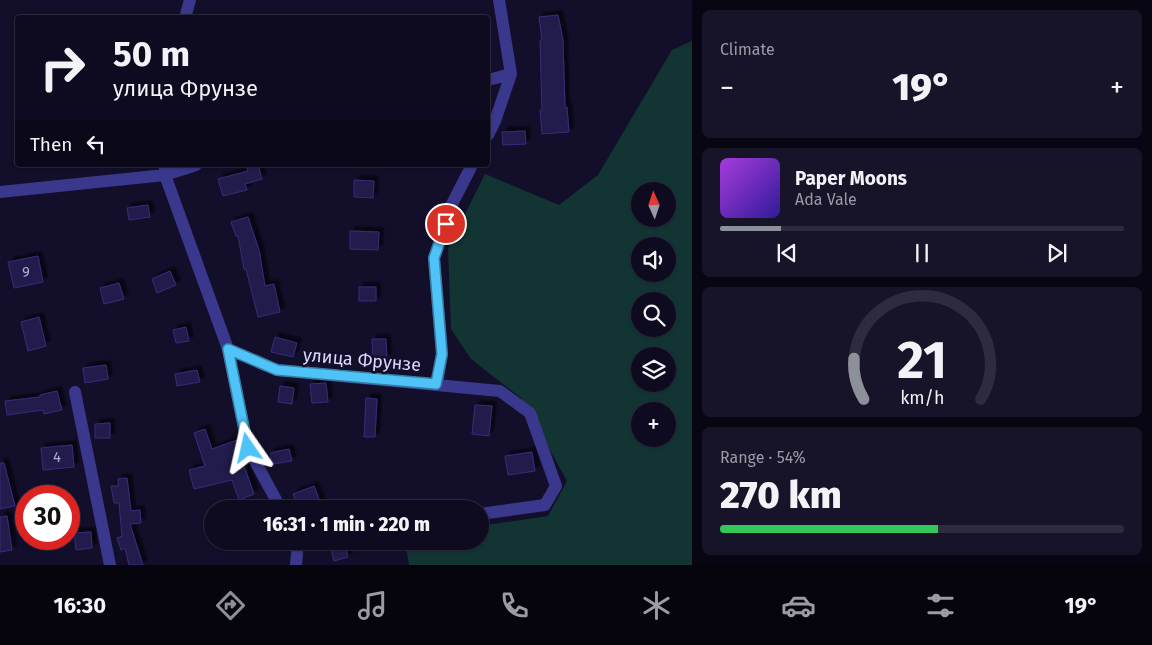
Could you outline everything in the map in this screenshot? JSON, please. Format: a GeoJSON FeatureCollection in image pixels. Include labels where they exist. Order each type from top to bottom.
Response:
{"type":"FeatureCollection","features":[{"type":"Feature","properties":{"kind":"street"},"geometry":{"type":"LineString","coordinates":[[186,15],[190,0]]}},
{"type":"Feature","properties":{"kind":"street"},"geometry":{"type":"LineString","coordinates":[[490,130],[511,74],[499,0]]}},
{"type":"Feature","properties":{"kind":"street"},"geometry":{"type":"LineString","coordinates":[[490,79],[511,74]]}},
{"type":"Feature","properties":{"kind":"street"},"geometry":{"type":"LineString","coordinates":[[0,192],[184,167]]}},
{"type":"Feature","properties":{"kind":"street","name":"улица Фрунзе"},"geometry":{"type":"LineString","coordinates":[[436,384],[442,354],[434,258],[451,206],[471,167]]}},
{"type":"Feature","properties":{"kind":"street"},"geometry":{"type":"LineString","coordinates":[[165,170],[228,349],[248,448],[276,500]]}},
{"type":"Feature","properties":{"kind":"street","name":"улица Фрунзе"},"geometry":{"type":"LineString","coordinates":[[228,349],[277,370],[500,391],[530,413],[556,486],[544,505],[489,513]]}},
{"type":"Feature","properties":{"kind":"street"},"geometry":{"type":"LineString","coordinates":[[75,392],[110,565]]}},
{"type":"Feature","properties":{"kind":"street"},"geometry":{"type":"LineString","coordinates":[[296,565],[297,550]]}},
{"type":"Feature","properties":{"kind":"green space"},"geometry":{"type":"Polygon","coordinates":[[[692,41],[692,565],[409,565],[406,550],[489,550],[489,525],[548,516],[567,481],[521,398],[471,359],[451,329],[448,248],[485,174],[559,205],[598,175],[672,50],[692,41]]]}},
{"type":"Feature","properties":{"kind":"building"},"geometry":{"type":"Polygon","coordinates":[[[558,15],[563,40],[565,108],[567,107],[569,132],[542,134],[540,41],[542,40],[539,17],[558,15]]]}},
{"type":"Feature","properties":{"kind":"building"},"geometry":{"type":"Polygon","coordinates":[[[525,131],[526,144],[503,145],[502,132],[525,131]]]}},
{"type":"Feature","properties":{"kind":"building"},"geometry":{"type":"Polygon","coordinates":[[[247,167],[259,167],[262,179],[245,184],[247,190],[223,196],[218,179],[248,171],[247,167]]]}},
{"type":"Feature","properties":{"kind":"building"},"geometry":{"type":"Polygon","coordinates":[[[354,180],[374,181],[373,198],[354,197],[354,180]]]}},
{"type":"Feature","properties":{"kind":"building"},"geometry":{"type":"Polygon","coordinates":[[[148,205],[150,217],[129,220],[127,208],[148,205]]]}},
{"type":"Feature","properties":{"kind":"building"},"geometry":{"type":"Polygon","coordinates":[[[248,217],[259,250],[265,286],[274,284],[280,312],[258,317],[246,269],[244,269],[238,236],[236,236],[231,222],[248,217]]]}},
{"type":"Feature","properties":{"kind":"building"},"geometry":{"type":"Polygon","coordinates":[[[350,231],[379,232],[378,250],[350,249],[350,231]]]}},
{"type":"Feature","properties":{"kind":"building"},"geometry":{"type":"Polygon","coordinates":[[[38,256],[43,282],[14,288],[8,262],[38,256]]]}},
{"type":"Feature","properties":{"kind":"building"},"geometry":{"type":"Polygon","coordinates":[[[170,271],[176,285],[157,293],[152,279],[170,271]]]}},
{"type":"Feature","properties":{"kind":"building"},"geometry":{"type":"Polygon","coordinates":[[[119,283],[124,299],[104,304],[100,288],[119,283]]]}},
{"type":"Feature","properties":{"kind":"building"},"geometry":{"type":"Polygon","coordinates":[[[359,287],[376,287],[376,301],[359,301],[359,287]]]}},
{"type":"Feature","properties":{"kind":"building"},"geometry":{"type":"Polygon","coordinates":[[[39,317],[46,346],[28,351],[21,322],[39,317]]]}},
{"type":"Feature","properties":{"kind":"building"},"geometry":{"type":"Polygon","coordinates":[[[186,327],[189,341],[176,343],[173,330],[186,327]]]}},
{"type":"Feature","properties":{"kind":"building"},"geometry":{"type":"Polygon","coordinates":[[[275,337],[297,343],[293,357],[271,352],[275,337]]]}},
{"type":"Feature","properties":{"kind":"building"},"geometry":{"type":"Polygon","coordinates":[[[372,339],[386,339],[387,359],[373,360],[372,339]]]}},
{"type":"Feature","properties":{"kind":"building"},"geometry":{"type":"Polygon","coordinates":[[[106,365],[108,379],[85,383],[83,368],[106,365]]]}},
{"type":"Feature","properties":{"kind":"building"},"geometry":{"type":"Polygon","coordinates":[[[197,370],[200,382],[177,386],[175,374],[197,370]]]}},
{"type":"Feature","properties":{"kind":"building"},"geometry":{"type":"Polygon","coordinates":[[[326,383],[328,402],[312,403],[310,384],[326,383]]]}},
{"type":"Feature","properties":{"kind":"building"},"geometry":{"type":"Polygon","coordinates":[[[280,386],[294,388],[292,404],[278,402],[280,386]]]}},
{"type":"Feature","properties":{"kind":"building"},"geometry":{"type":"Polygon","coordinates":[[[57,391],[62,410],[44,414],[43,410],[7,415],[5,401],[40,397],[40,395],[57,391]]]}},
{"type":"Feature","properties":{"kind":"building"},"geometry":{"type":"Polygon","coordinates":[[[366,398],[377,399],[375,437],[364,437],[366,398]]]}},
{"type":"Feature","properties":{"kind":"building"},"geometry":{"type":"Polygon","coordinates":[[[475,405],[492,406],[489,436],[472,434],[475,405]]]}},
{"type":"Feature","properties":{"kind":"building"},"geometry":{"type":"Polygon","coordinates":[[[110,423],[110,438],[95,438],[95,424],[110,423]]]}},
{"type":"Feature","properties":{"kind":"building"},"geometry":{"type":"Polygon","coordinates":[[[205,429],[212,449],[237,440],[254,494],[239,500],[232,480],[194,489],[189,470],[205,466],[194,433],[205,429]]]}},
{"type":"Feature","properties":{"kind":"building"},"geometry":{"type":"Polygon","coordinates":[[[72,445],[74,467],[43,470],[41,448],[72,445]]]}},
{"type":"Feature","properties":{"kind":"building"},"geometry":{"type":"Polygon","coordinates":[[[289,449],[292,461],[273,464],[270,453],[289,449]]]}},
{"type":"Feature","properties":{"kind":"building"},"geometry":{"type":"Polygon","coordinates":[[[532,452],[535,471],[508,475],[505,456],[532,452]]]}},
{"type":"Feature","properties":{"kind":"building"},"geometry":{"type":"Polygon","coordinates":[[[0,463],[4,463],[15,506],[0,509],[0,463]]]}},
{"type":"Feature","properties":{"kind":"building"},"geometry":{"type":"Polygon","coordinates":[[[127,478],[131,511],[140,510],[141,523],[130,524],[143,565],[129,565],[125,548],[121,550],[117,538],[122,536],[119,503],[114,503],[111,486],[118,486],[118,479],[127,478]]]}},
{"type":"Feature","properties":{"kind":"building"},"geometry":{"type":"Polygon","coordinates":[[[314,486],[319,500],[295,500],[293,494],[314,486]]]}},
{"type":"Feature","properties":{"kind":"building"},"geometry":{"type":"Polygon","coordinates":[[[7,516],[12,550],[0,552],[0,517],[7,516]]]}},
{"type":"Feature","properties":{"kind":"building"},"geometry":{"type":"Polygon","coordinates":[[[91,532],[92,548],[80,550],[80,533],[91,532]]]}},
{"type":"Feature","properties":{"kind":"building"},"geometry":{"type":"Polygon","coordinates":[[[331,550],[346,550],[348,557],[334,561],[331,550]]]}},
{"type":"Feature","properties":{"kind":"route"},"geometry":{"type":"LineString","coordinates":[[248,448],[228,349],[277,370],[436,384],[442,354],[434,258],[446,224]]}}]}
